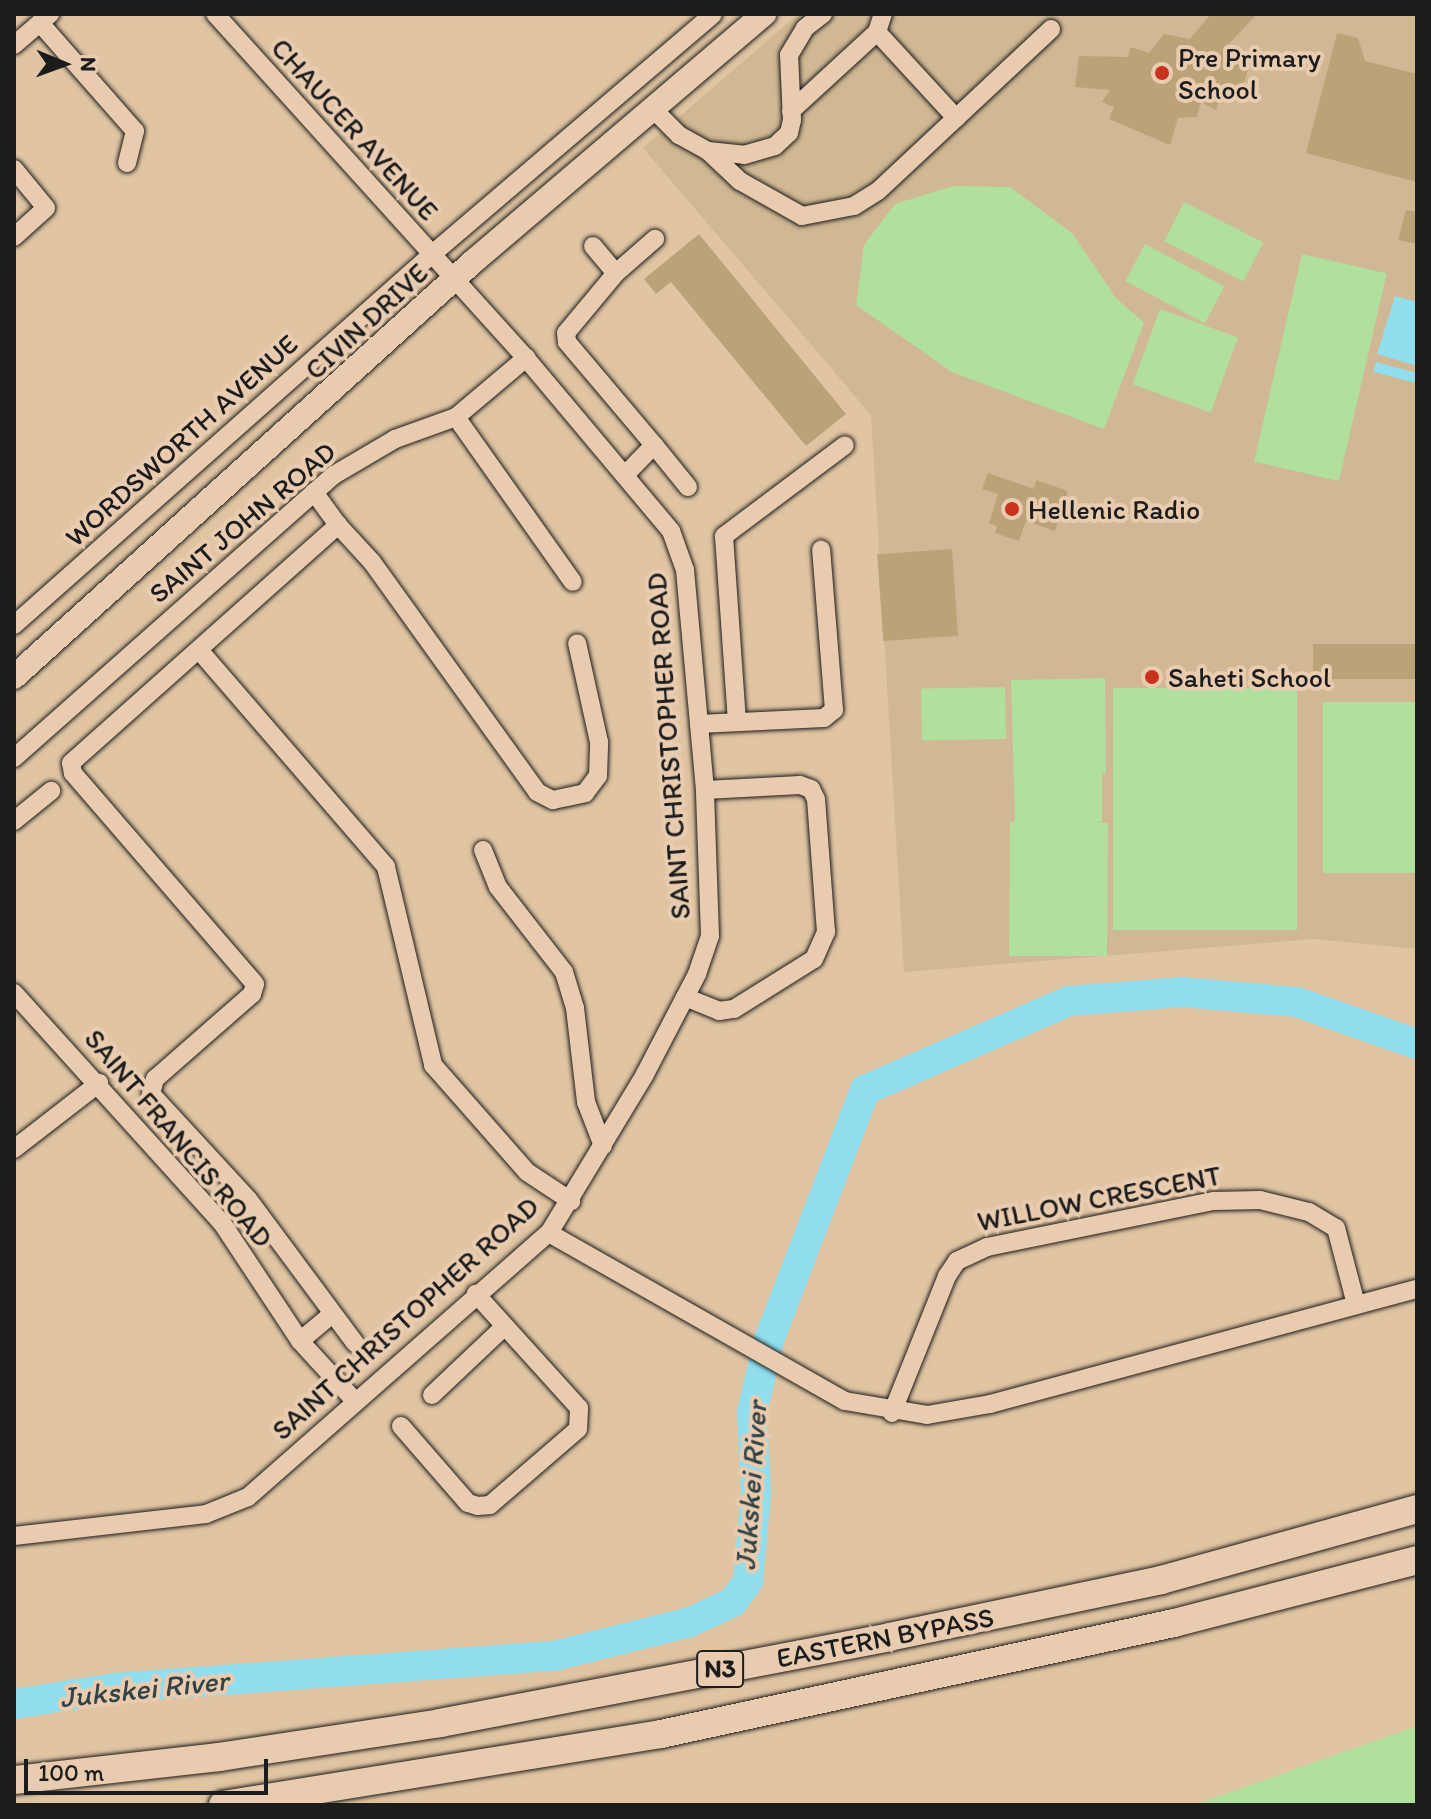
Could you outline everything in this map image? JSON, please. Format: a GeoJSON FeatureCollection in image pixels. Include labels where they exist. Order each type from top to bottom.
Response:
{"type":"FeatureCollection","features":[{"type":"Feature","properties":{"kind":"highway","name":"EASTERN BYPASS"},"geometry":{"type":"LineString","coordinates":[[14,1780],[219,1757],[440,1723],[889,1637],[1161,1580],[1417,1509]]}},
{"type":"Feature","properties":{"kind":"highway","name":"EASTERN BYPASS"},"geometry":{"type":"LineString","coordinates":[[223,1805],[661,1734],[1174,1623],[1417,1560]]}},
{"type":"Feature","properties":{"kind":"main road","name":"CIVIN DRIVE"},"geometry":{"type":"LineString","coordinates":[[14,677],[456,279],[651,107],[764,14]]}},
{"type":"Feature","properties":{"kind":"street","name":"CHAUCER AVENUE"},"geometry":{"type":"LineString","coordinates":[[215,14],[430,256],[456,279]]}},
{"type":"Feature","properties":{"kind":"street","name":"WORDSWORTH AVENUE"},"geometry":{"type":"LineString","coordinates":[[14,625],[430,256],[713,14]]}},
{"type":"Feature","properties":{"kind":"street"},"geometry":{"type":"LineString","coordinates":[[708,151],[744,155],[775,146],[789,133],[789,55],[805,28],[823,14]]}},
{"type":"Feature","properties":{"kind":"street"},"geometry":{"type":"LineString","coordinates":[[791,111],[877,32],[883,14]]}},
{"type":"Feature","properties":{"kind":"street"},"geometry":{"type":"LineString","coordinates":[[14,45],[45,18],[135,131],[127,163]]}},
{"type":"Feature","properties":{"kind":"street"},"geometry":{"type":"LineString","coordinates":[[651,107],[679,135],[708,151],[777,205],[802,216],[826,214],[878,191],[1051,29]]}},
{"type":"Feature","properties":{"kind":"street"},"geometry":{"type":"LineString","coordinates":[[877,32],[956,118]]}},
{"type":"Feature","properties":{"kind":"street"},"geometry":{"type":"LineString","coordinates":[[14,169],[46,208],[14,237]]}},
{"type":"Feature","properties":{"kind":"street"},"geometry":{"type":"LineString","coordinates":[[655,239],[616,273],[568,327],[567,342],[688,487]]}},
{"type":"Feature","properties":{"kind":"street"},"geometry":{"type":"LineString","coordinates":[[593,246],[616,273]]}},
{"type":"Feature","properties":{"kind":"street","name":"SAINT CHRISTOPHER ROAD"},"geometry":{"type":"LineString","coordinates":[[14,1536],[206,1514],[236,1506],[549,1233],[603,1146],[685,997],[710,936],[705,790],[682,557],[671,531],[626,474],[456,279]]}},
{"type":"Feature","properties":{"kind":"street","name":"SAINT JOHN ROAD"},"geometry":{"type":"LineString","coordinates":[[14,758],[314,492],[381,446],[456,417],[526,358]]}},
{"type":"Feature","properties":{"kind":"street"},"geometry":{"type":"LineString","coordinates":[[456,417],[573,582]]}},
{"type":"Feature","properties":{"kind":"street"},"geometry":{"type":"LineString","coordinates":[[626,474],[654,445]]}},
{"type":"Feature","properties":{"kind":"street"},"geometry":{"type":"LineString","coordinates":[[737,722],[724,536],[845,445]]}},
{"type":"Feature","properties":{"kind":"street"},"geometry":{"type":"LineString","coordinates":[[314,492],[338,525],[372,562],[537,792],[553,800],[585,793],[598,776],[598,733],[577,643]]}},
{"type":"Feature","properties":{"kind":"street"},"geometry":{"type":"LineString","coordinates":[[338,525],[71,766],[254,981],[252,994],[155,1079],[150,1091],[248,1199],[330,1316],[355,1343]]}},
{"type":"Feature","properties":{"kind":"street"},"geometry":{"type":"LineString","coordinates":[[699,724],[824,718],[834,710],[821,550]]}},
{"type":"Feature","properties":{"kind":"street"},"geometry":{"type":"LineString","coordinates":[[199,650],[386,867],[433,1065],[527,1172],[571,1201]]}},
{"type":"Feature","properties":{"kind":"street"},"geometry":{"type":"LineString","coordinates":[[685,997],[719,1011],[734,1009],[814,959],[826,932],[816,799],[811,789],[800,785],[705,790]]}},
{"type":"Feature","properties":{"kind":"street"},"geometry":{"type":"LineString","coordinates":[[14,821],[51,791]]}},
{"type":"Feature","properties":{"kind":"street"},"geometry":{"type":"LineString","coordinates":[[483,850],[498,887],[564,972],[575,1008],[586,1102],[603,1146]]}},
{"type":"Feature","properties":{"kind":"street","name":"SAINT FRANCIS ROAD"},"geometry":{"type":"LineString","coordinates":[[14,993],[99,1083],[222,1223],[300,1341],[354,1400]]}},
{"type":"Feature","properties":{"kind":"street"},"geometry":{"type":"LineString","coordinates":[[14,1149],[99,1083]]}},
{"type":"Feature","properties":{"kind":"street","name":"WILLOW CRESCENT"},"geometry":{"type":"LineString","coordinates":[[892,1413],[957,1261],[1033,1236],[1214,1201],[1260,1200],[1309,1212],[1336,1228],[1356,1304]]}},
{"type":"Feature","properties":{"kind":"street"},"geometry":{"type":"LineString","coordinates":[[549,1233],[802,1380],[845,1401],[892,1413],[927,1415],[990,1404],[1417,1289]]}},
{"type":"Feature","properties":{"kind":"street"},"geometry":{"type":"LineString","coordinates":[[401,1426],[468,1503],[478,1506],[490,1505],[578,1429],[579,1408],[476,1294]]}},
{"type":"Feature","properties":{"kind":"street"},"geometry":{"type":"LineString","coordinates":[[300,1341],[330,1316]]}},
{"type":"Feature","properties":{"kind":"street"},"geometry":{"type":"LineString","coordinates":[[432,1395],[505,1326]]}},
{"type":"Feature","properties":{"kind":"shaded area","name":"Saheti School"},"geometry":{"type":"Polygon","coordinates":[[[798,14],[1417,14],[1417,949],[1314,939],[904,972],[871,415],[643,148],[798,14]]]}},
{"type":"Feature","properties":{"kind":"green space"},"geometry":{"type":"Polygon","coordinates":[[[953,186],[1010,187],[1072,233],[1116,298],[1144,323],[1104,429],[952,372],[856,305],[864,245],[895,204],[953,186]]]}},
{"type":"Feature","properties":{"kind":"green space"},"geometry":{"type":"Polygon","coordinates":[[[1184,202],[1263,242],[1243,282],[1164,241],[1184,202]]]}},
{"type":"Feature","properties":{"kind":"green space"},"geometry":{"type":"Polygon","coordinates":[[[1145,244],[1224,286],[1205,323],[1125,281],[1145,244]]]}},
{"type":"Feature","properties":{"kind":"green space"},"geometry":{"type":"Polygon","coordinates":[[[1302,254],[1387,274],[1339,481],[1254,462],[1302,254]]]}},
{"type":"Feature","properties":{"kind":"green space"},"geometry":{"type":"Polygon","coordinates":[[[1160,309],[1238,337],[1211,413],[1133,384],[1160,309]]]}},
{"type":"Feature","properties":{"kind":"green space"},"geometry":{"type":"Polygon","coordinates":[[[1105,678],[1106,773],[1102,773],[1102,821],[1095,822],[1108,823],[1107,956],[1009,956],[1010,822],[1015,821],[1011,680],[1105,678]]]}},
{"type":"Feature","properties":{"kind":"green space"},"geometry":{"type":"Polygon","coordinates":[[[1005,687],[1006,739],[922,740],[921,688],[1005,687]]]}},
{"type":"Feature","properties":{"kind":"green space"},"geometry":{"type":"Polygon","coordinates":[[[1113,688],[1297,688],[1297,930],[1113,930],[1113,688]]]}},
{"type":"Feature","properties":{"kind":"green space"},"geometry":{"type":"Polygon","coordinates":[[[1323,702],[1417,702],[1417,873],[1323,873],[1323,702]]]}},
{"type":"Feature","properties":{"kind":"green space"},"geometry":{"type":"Polygon","coordinates":[[[1417,1726],[1417,1805],[1194,1805],[1417,1726]]]}},
{"type":"Feature","properties":{"kind":"water"},"geometry":{"type":"Polygon","coordinates":[[[1395,296],[1417,302],[1417,366],[1377,354],[1395,296]]]}},
{"type":"Feature","properties":{"kind":"water"},"geometry":{"type":"Polygon","coordinates":[[[1376,362],[1417,373],[1414,383],[1373,372],[1376,362]]]}},
{"type":"Feature","properties":{"kind":"building","name":"Pre Primary School"},"geometry":{"type":"Polygon","coordinates":[[[1211,14],[1257,14],[1226,47],[1253,56],[1240,93],[1224,86],[1216,110],[1201,102],[1197,117],[1178,118],[1170,145],[1109,119],[1114,107],[1102,102],[1110,90],[1075,87],[1079,56],[1128,57],[1131,47],[1149,53],[1164,34],[1190,39],[1211,14]]]}},
{"type":"Feature","properties":{"kind":"building"},"geometry":{"type":"Polygon","coordinates":[[[1337,33],[1358,38],[1365,61],[1417,74],[1417,182],[1306,153],[1337,33]]]}},
{"type":"Feature","properties":{"kind":"building"},"geometry":{"type":"Polygon","coordinates":[[[1406,210],[1417,212],[1417,244],[1398,240],[1406,210]]]}},
{"type":"Feature","properties":{"kind":"building"},"geometry":{"type":"Polygon","coordinates":[[[699,234],[846,414],[806,446],[671,282],[656,294],[644,279],[699,234]]]}},
{"type":"Feature","properties":{"kind":"building"},"geometry":{"type":"Polygon","coordinates":[[[988,473],[1034,489],[1036,480],[1068,491],[1055,531],[1026,521],[1019,541],[995,533],[997,526],[989,523],[998,494],[982,489],[988,473]]]}},
{"type":"Feature","properties":{"kind":"building"},"geometry":{"type":"Polygon","coordinates":[[[952,549],[958,636],[883,641],[877,554],[952,549]]]}},
{"type":"Feature","properties":{"kind":"building"},"geometry":{"type":"Polygon","coordinates":[[[1313,644],[1417,644],[1417,679],[1313,679],[1313,644]]]}},
{"type":"Feature","properties":{"kind":"waterway","name":"Jukskei River"},"geometry":{"type":"LineString","coordinates":[[14,1704],[115,1688],[554,1656],[690,1622],[733,1602],[748,1581],[756,1493],[752,1413],[769,1340],[865,1090],[1069,1001],[1182,992],[1297,1002],[1417,1044]]}},
{"type":"Feature","properties":{"kind":"place","name":"Pre Primary School"},"geometry":{"type":"Point","coordinates":[1162,73]}},
{"type":"Feature","properties":{"kind":"place","name":"Hellenic Radio"},"geometry":{"type":"Point","coordinates":[1012,509]}},
{"type":"Feature","properties":{"kind":"place","name":"Saheti School"},"geometry":{"type":"Point","coordinates":[1152,677]}}]}
